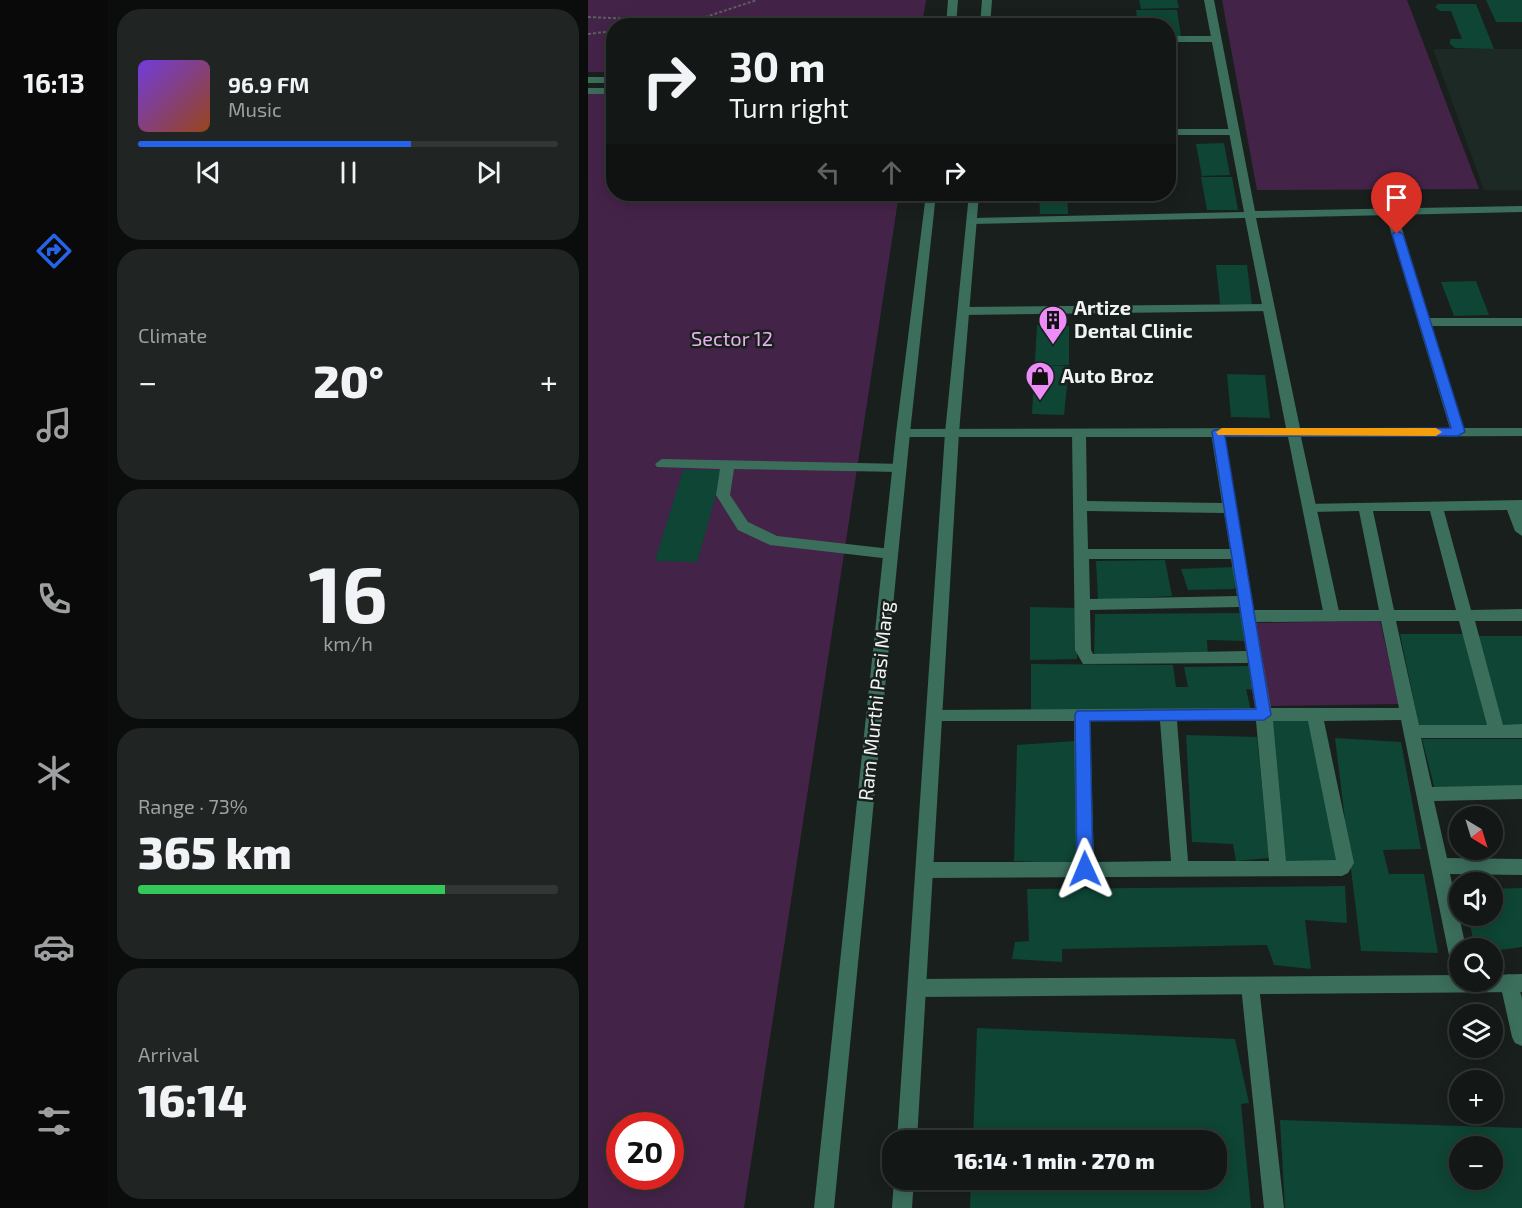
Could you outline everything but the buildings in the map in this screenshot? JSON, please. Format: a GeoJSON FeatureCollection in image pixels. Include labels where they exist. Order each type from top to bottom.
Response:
{"type":"FeatureCollection","features":[{"type":"Feature","properties":{"kind":"street"},"geometry":{"type":"LineString","coordinates":[[952,18],[953,0]]}},
{"type":"Feature","properties":{"kind":"street"},"geometry":{"type":"LineString","coordinates":[[986,18],[987,0]]}},
{"type":"Feature","properties":{"kind":"street"},"geometry":{"type":"LineString","coordinates":[[1209,0],[1268,308],[1332,616]]}},
{"type":"Feature","properties":{"kind":"street"},"geometry":{"type":"LineString","coordinates":[[1176,39],[1216,39]]}},
{"type":"Feature","properties":{"kind":"street"},"geometry":{"type":"LineString","coordinates":[[588,80],[606,80]]}},
{"type":"Feature","properties":{"kind":"street"},"geometry":{"type":"LineString","coordinates":[[588,91],[606,91]]}},
{"type":"Feature","properties":{"kind":"street"},"geometry":{"type":"LineString","coordinates":[[1176,132],[1235,132]]}},
{"type":"Feature","properties":{"kind":"street","name":"Ram Murthi Pasi Marg"},"geometry":{"type":"LineString","coordinates":[[824,1208],[903,433],[930,201]]}},
{"type":"Feature","properties":{"kind":"street"},"geometry":{"type":"LineString","coordinates":[[908,1130],[952,433],[973,201]]}},
{"type":"Feature","properties":{"kind":"street"},"geometry":{"type":"LineString","coordinates":[[972,221],[1522,209]]}},
{"type":"Feature","properties":{"kind":"street"},"geometry":{"type":"LineString","coordinates":[[1391,212],[1458,432]]}},
{"type":"Feature","properties":{"kind":"street"},"geometry":{"type":"LineString","coordinates":[[965,311],[1268,308]]}},
{"type":"Feature","properties":{"kind":"street"},"geometry":{"type":"LineString","coordinates":[[1425,322],[1522,322]]}},
{"type":"Feature","properties":{"kind":"street"},"geometry":{"type":"LineString","coordinates":[[1218,432],[1264,715],[1278,868]]}},
{"type":"Feature","properties":{"kind":"street"},"geometry":{"type":"LineString","coordinates":[[903,433],[1522,432]]}},
{"type":"Feature","properties":{"kind":"street"},"geometry":{"type":"LineString","coordinates":[[1078,433],[1083,650],[1088,660],[1254,657]]}},
{"type":"Feature","properties":{"kind":"street"},"geometry":{"type":"LineString","coordinates":[[662,464],[900,467]]}},
{"type":"Feature","properties":{"kind":"street"},"geometry":{"type":"LineString","coordinates":[[728,464],[723,495],[743,526],[775,541],[891,554]]}},
{"type":"Feature","properties":{"kind":"street"},"geometry":{"type":"LineString","coordinates":[[1365,506],[1454,938]]}},
{"type":"Feature","properties":{"kind":"street"},"geometry":{"type":"LineString","coordinates":[[1436,506],[1497,732]]}},
{"type":"Feature","properties":{"kind":"street"},"geometry":{"type":"LineString","coordinates":[[1310,507],[1518,506],[1522,531]]}},
{"type":"Feature","properties":{"kind":"street"},"geometry":{"type":"LineString","coordinates":[[1080,507],[1230,508]]}},
{"type":"Feature","properties":{"kind":"street"},"geometry":{"type":"LineString","coordinates":[[1081,554],[1238,554]]}},
{"type":"Feature","properties":{"kind":"street"},"geometry":{"type":"LineString","coordinates":[[1082,605],[1247,609],[1332,616],[1522,615]]}},
{"type":"Feature","properties":{"kind":"street"},"geometry":{"type":"LineString","coordinates":[[1168,714],[1180,868]]}},
{"type":"Feature","properties":{"kind":"street"},"geometry":{"type":"LineString","coordinates":[[925,870],[1338,869],[1346,863],[1315,714]]}},
{"type":"Feature","properties":{"kind":"street"},"geometry":{"type":"LineString","coordinates":[[935,715],[1408,714]]}},
{"type":"Feature","properties":{"kind":"street"},"geometry":{"type":"LineString","coordinates":[[1082,715],[1085,869]]}},
{"type":"Feature","properties":{"kind":"street"},"geometry":{"type":"LineString","coordinates":[[1412,732],[1522,731]]}},
{"type":"Feature","properties":{"kind":"street"},"geometry":{"type":"LineString","coordinates":[[1424,794],[1522,792]]}},
{"type":"Feature","properties":{"kind":"street"},"geometry":{"type":"LineString","coordinates":[[1439,866],[1522,867]]}},
{"type":"Feature","properties":{"kind":"street"},"geometry":{"type":"LineString","coordinates":[[917,988],[1449,982]]}},
{"type":"Feature","properties":{"kind":"street"},"geometry":{"type":"LineString","coordinates":[[1516,983],[1522,1037]]}},
{"type":"Feature","properties":{"kind":"street"},"geometry":{"type":"LineString","coordinates":[[1250,986],[1274,1208]]}},
{"type":"Feature","properties":{"kind":"street"},"geometry":{"type":"LineString","coordinates":[[903,1208],[904,1190]]}},
{"type":"Feature","properties":{"kind":"path"},"geometry":{"type":"LineString","coordinates":[[702,18],[757,0]]}},
{"type":"Feature","properties":{"kind":"path"},"geometry":{"type":"LineString","coordinates":[[588,17],[608,18]]}},
{"type":"Feature","properties":{"kind":"path"},"geometry":{"type":"LineString","coordinates":[[588,34],[606,32]]}},
{"type":"Feature","properties":{"kind":"shaded area"},"geometry":{"type":"Polygon","coordinates":[[[1433,49],[1522,49],[1522,190],[1484,190],[1433,49]]]}},
{"type":"Feature","properties":{"kind":"green space"},"geometry":{"type":"Polygon","coordinates":[[[588,0],[926,0],[923,18],[606,18],[606,72],[588,72],[588,0]]]}},
{"type":"Feature","properties":{"kind":"green space"},"geometry":{"type":"Polygon","coordinates":[[[1222,0],[1407,0],[1479,189],[1257,190],[1222,0]]]}},
{"type":"Feature","properties":{"kind":"green space","name":"Sector 12"},"geometry":{"type":"Polygon","coordinates":[[[588,94],[606,94],[606,201],[898,201],[744,1208],[588,1208],[588,94]]]}},
{"type":"Feature","properties":{"kind":"green space"},"geometry":{"type":"Polygon","coordinates":[[[1380,621],[1399,704],[1266,706],[1253,623],[1380,621]]]}},
{"type":"Feature","properties":{"kind":"slow traffic"},"geometry":{"type":"LineString","coordinates":[[1222,432],[1436,432]]}},
{"type":"Feature","properties":{"kind":"place","name":"Artize Dental Clinic"},"geometry":{"type":"Point","coordinates":[1053,346]}},
{"type":"Feature","properties":{"kind":"place","name":"Auto Broz"},"geometry":{"type":"Point","coordinates":[1040,402]}},
{"type":"Feature","properties":{"kind":"route"},"geometry":{"type":"LineString","coordinates":[[1085,869],[1082,715],[1264,715],[1218,432],[1458,432],[1397,234]]}}]}
